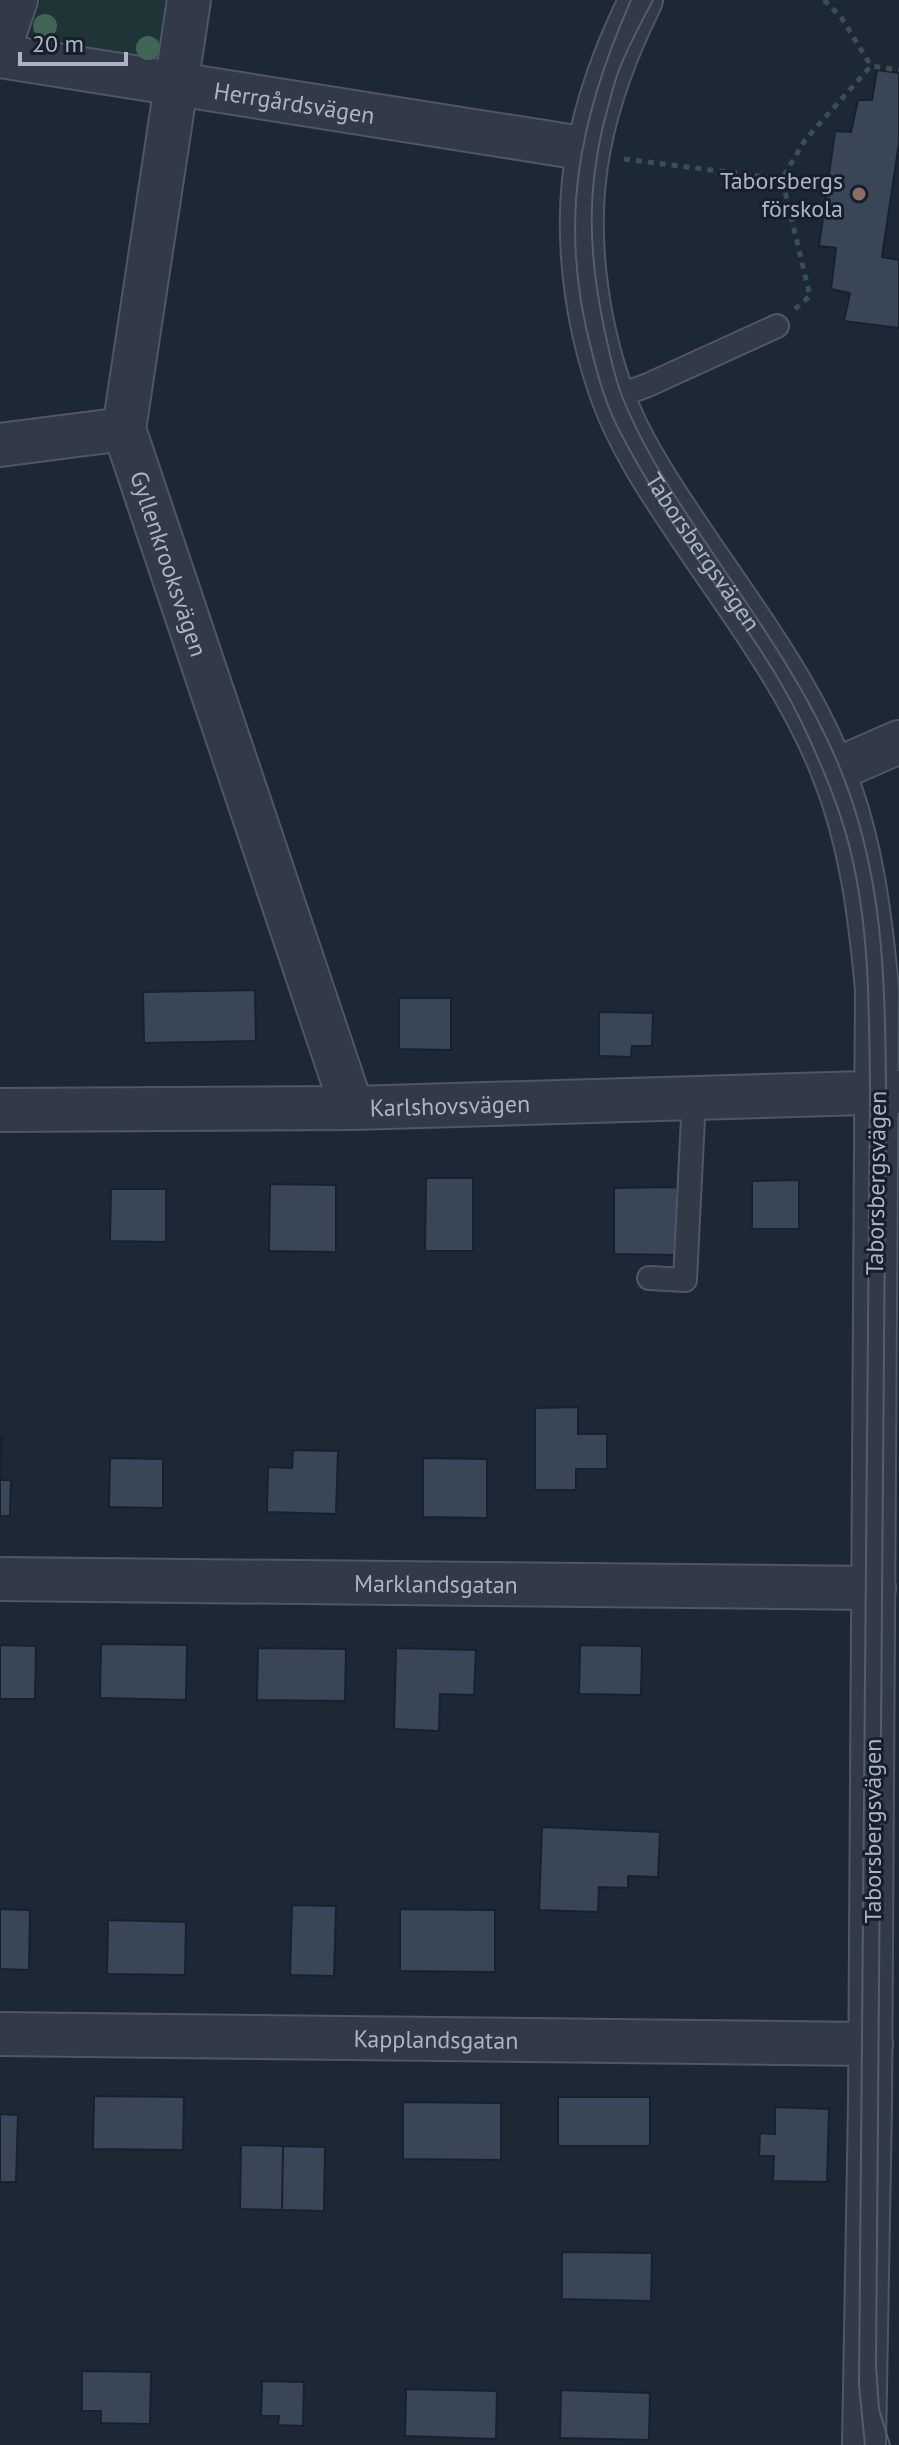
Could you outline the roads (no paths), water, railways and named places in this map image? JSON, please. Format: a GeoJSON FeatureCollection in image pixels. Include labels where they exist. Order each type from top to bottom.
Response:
{"type":"FeatureCollection","features":[{"type":"Feature","properties":{"kind":"street"},"geometry":{"type":"LineString","coordinates":[[0,47],[16,0]]}},
{"type":"Feature","properties":{"kind":"street","name":"Gyllenkrooksvägen"},"geometry":{"type":"LineString","coordinates":[[189,0],[124,429],[352,1108]]}},
{"type":"Feature","properties":{"kind":"street","name":"Taborsbergsvägen"},"geometry":{"type":"LineString","coordinates":[[641,0],[598,108],[614,156],[583,197],[583,256],[591,311],[613,398],[649,468],[773,656],[809,719],[833,771],[858,850],[869,911],[888,1092],[873,1397],[874,1588],[886,1807],[871,2044],[864,2445]]}},
{"type":"Feature","properties":{"kind":"street","name":"Herrgårdsvägen"},"geometry":{"type":"LineString","coordinates":[[0,56],[614,156]]}},
{"type":"Feature","properties":{"kind":"street"},"geometry":{"type":"LineString","coordinates":[[0,445],[124,429]]}},
{"type":"Feature","properties":{"kind":"street"},"geometry":{"type":"LineString","coordinates":[[833,771],[899,742]]}},
{"type":"Feature","properties":{"kind":"street","name":"Karlshovsvägen"},"geometry":{"type":"LineString","coordinates":[[0,1110],[352,1108],[888,1092]]}},
{"type":"Feature","properties":{"kind":"street","name":"Marklandsgatan"},"geometry":{"type":"LineString","coordinates":[[0,1579],[874,1588]]}},
{"type":"Feature","properties":{"kind":"street","name":"Kapplandsgatan"},"geometry":{"type":"LineString","coordinates":[[0,2034],[871,2044]]}},
{"type":"Feature","properties":{"kind":"lane"},"geometry":{"type":"LineString","coordinates":[[613,398],[777,326]]}},
{"type":"Feature","properties":{"kind":"lane"},"geometry":{"type":"LineString","coordinates":[[649,1278],[685,1280],[694,1098]]}},
{"type":"Feature","properties":{"kind":"tram line"},"geometry":{"type":"LineString","coordinates":[[631,0],[598,87],[579,172],[575,215],[576,260],[581,305],[594,361],[609,408],[636,462],[671,520],[773,670],[809,738],[847,837],[865,942],[870,1093],[859,2385],[865,2445]]}},
{"type":"Feature","properties":{"kind":"tram line"},"geometry":{"type":"LineString","coordinates":[[653,0],[616,78],[602,130],[593,187],[595,272],[612,365],[628,411],[651,456],[788,667],[824,732],[854,806],[865,847],[883,968],[886,1093],[876,2366],[879,2409],[890,2445]]}},
{"type":"Feature","properties":{"kind":"place","name":"Taborsbergs förskola"},"geometry":{"type":"Point","coordinates":[859,194]}}]}
